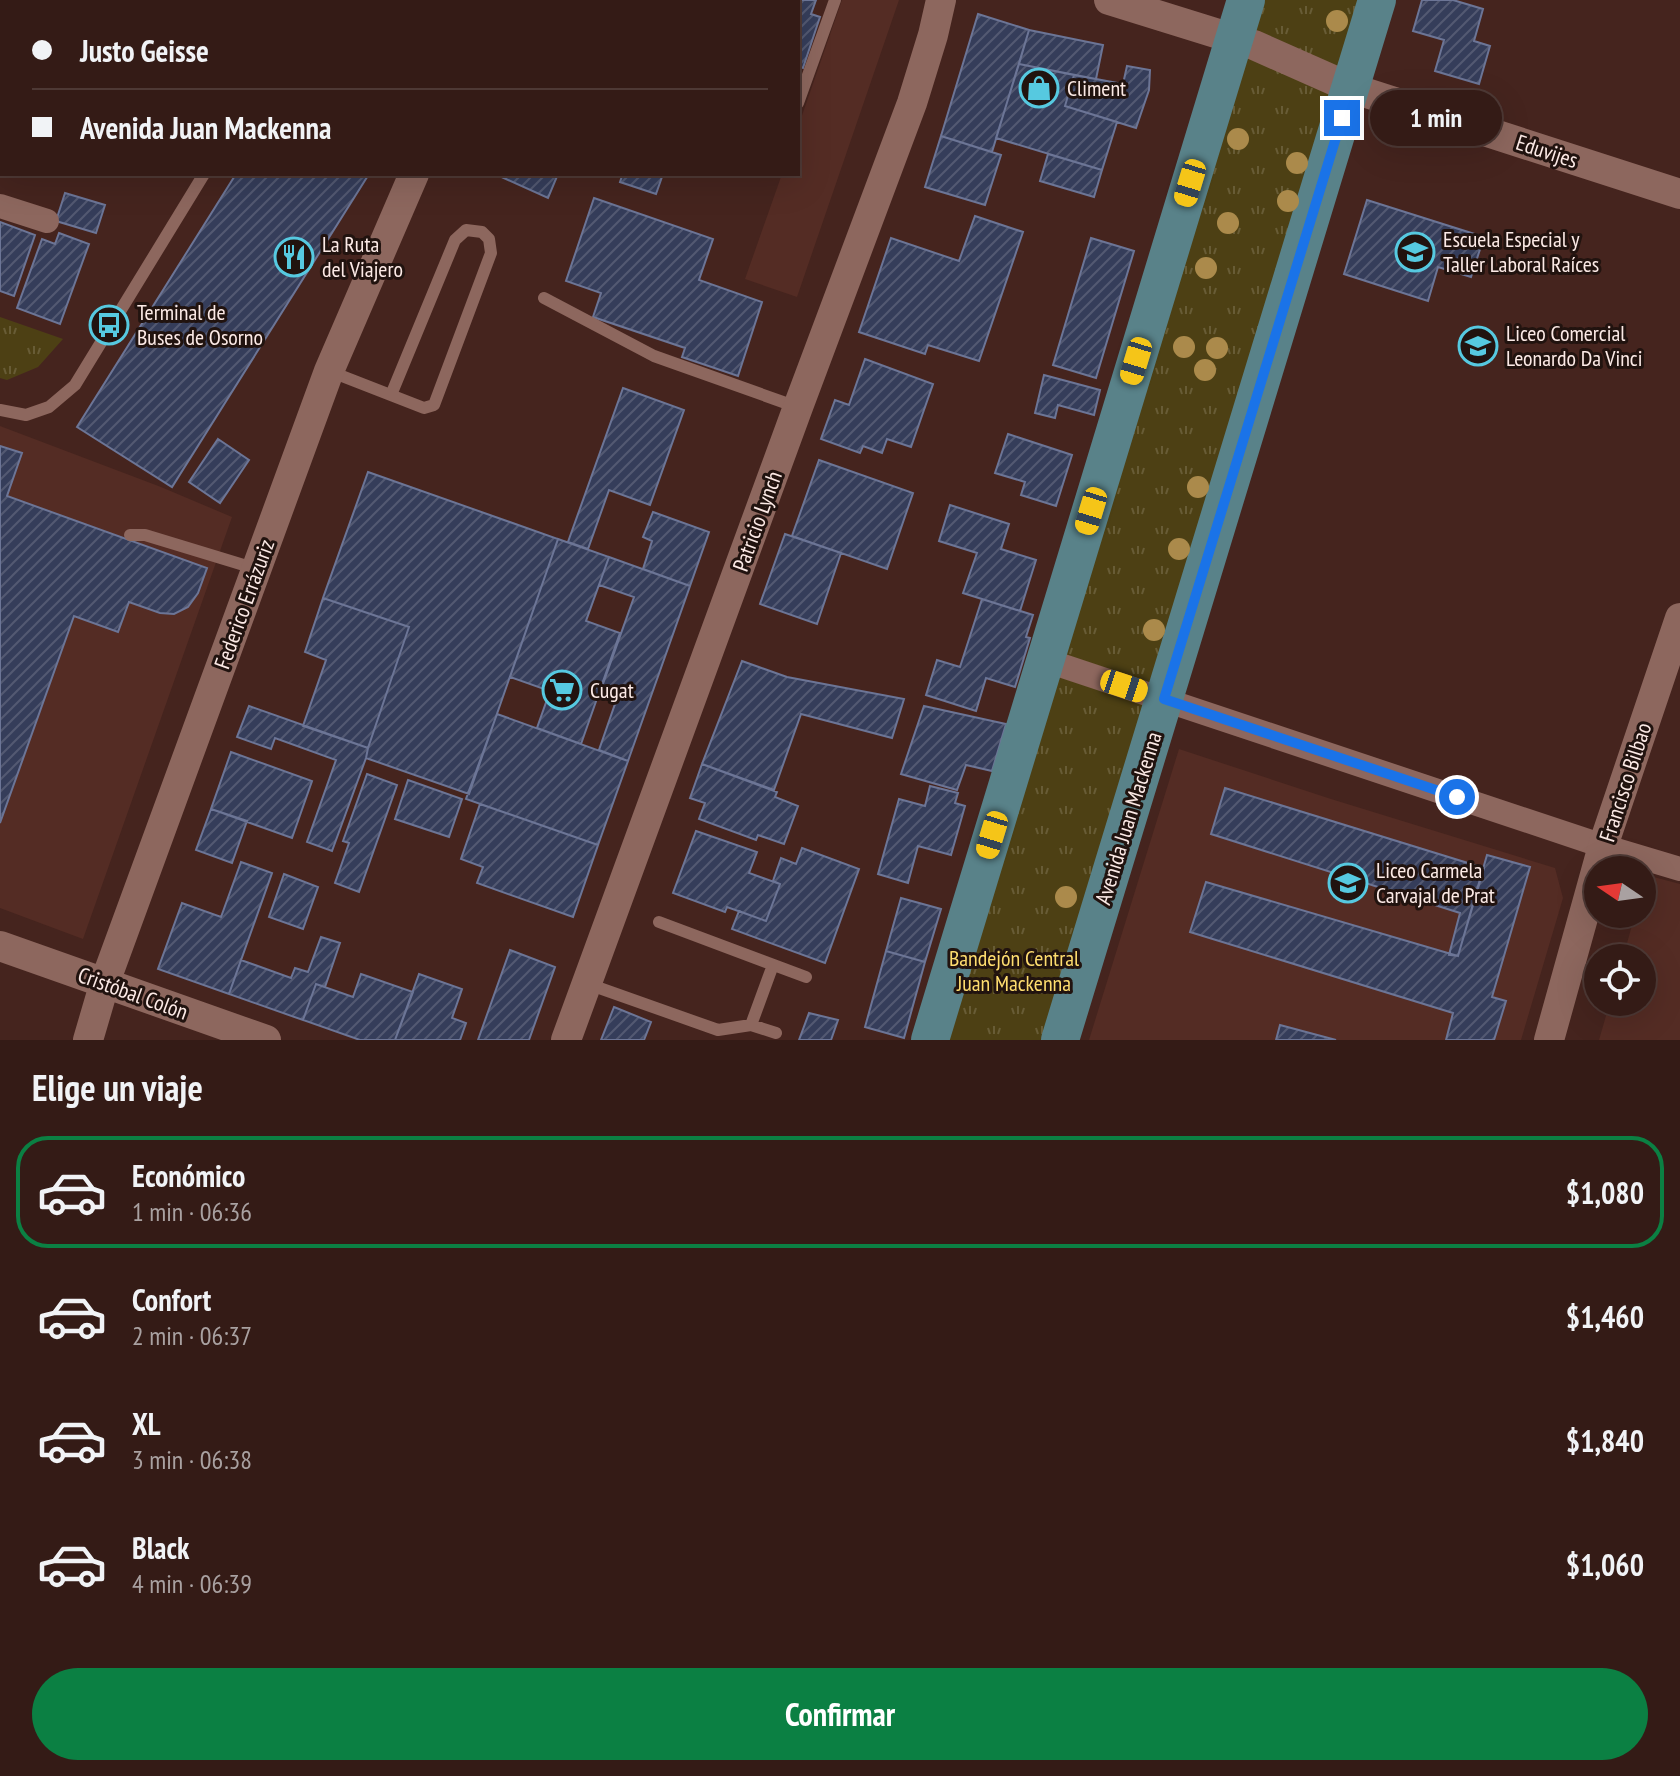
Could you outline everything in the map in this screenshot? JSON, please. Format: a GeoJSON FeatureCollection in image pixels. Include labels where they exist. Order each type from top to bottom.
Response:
{"type":"FeatureCollection","features":[{"type":"Feature","properties":{"kind":"main road"},"geometry":{"type":"LineString","coordinates":[[930,1040],[1246,0]]}},
{"type":"Feature","properties":{"kind":"main road","name":"Avenida Juan Mackenna"},"geometry":{"type":"LineString","coordinates":[[1060,1040],[1377,0]]}},
{"type":"Feature","properties":{"kind":"street","name":"Patricio Lynch"},"geometry":{"type":"LineString","coordinates":[[566,1040],[912,103],[941,0]]}},
{"type":"Feature","properties":{"kind":"street","name":"Eduvijes"},"geometry":{"type":"LineString","coordinates":[[1109,0],[1234,39],[1291,60],[1351,88],[1680,194]]}},
{"type":"Feature","properties":{"kind":"street","name":"Federico Errázuriz"},"geometry":{"type":"LineString","coordinates":[[88,1040],[105,982],[329,371],[413,176]]}},
{"type":"Feature","properties":{"kind":"street"},"geometry":{"type":"LineString","coordinates":[[0,206],[47,221]]}},
{"type":"Feature","properties":{"kind":"street","name":"Francisco Bilbao"},"geometry":{"type":"LineString","coordinates":[[1549,1040],[1603,846],[1680,618]]}},
{"type":"Feature","properties":{"kind":"street"},"geometry":{"type":"LineString","coordinates":[[1045,660],[1680,869]]}},
{"type":"Feature","properties":{"kind":"street","name":"Cristóbal Colón"},"geometry":{"type":"LineString","coordinates":[[0,946],[266,1040]]}},
{"type":"Feature","properties":{"kind":"lane"},"geometry":{"type":"LineString","coordinates":[[800,97],[835,0]]}},
{"type":"Feature","properties":{"kind":"lane"},"geometry":{"type":"LineString","coordinates":[[0,410],[26,415],[49,407],[75,385],[203,176]]}},
{"type":"Feature","properties":{"kind":"lane"},"geometry":{"type":"LineString","coordinates":[[329,371],[424,408],[434,405],[491,253],[489,239],[482,232],[466,230],[455,240],[391,395]]}},
{"type":"Feature","properties":{"kind":"lane"},"geometry":{"type":"LineString","coordinates":[[544,298],[654,356],[798,407]]}},
{"type":"Feature","properties":{"kind":"lane"},"geometry":{"type":"LineString","coordinates":[[130,535],[145,535],[257,569]]}},
{"type":"Feature","properties":{"kind":"lane"},"geometry":{"type":"LineString","coordinates":[[659,922],[806,977]]}},
{"type":"Feature","properties":{"kind":"lane"},"geometry":{"type":"LineString","coordinates":[[751,1025],[773,965]]}},
{"type":"Feature","properties":{"kind":"lane"},"geometry":{"type":"LineString","coordinates":[[588,984],[718,1030],[751,1025],[776,1033]]}},
{"type":"Feature","properties":{"kind":"shaded area"},"geometry":{"type":"Polygon","coordinates":[[[842,0],[899,0],[797,297],[745,279],[781,176],[800,176],[800,121],[842,0]]]}},
{"type":"Feature","properties":{"kind":"shaded area"},"geometry":{"type":"Polygon","coordinates":[[[0,426],[232,517],[83,939],[0,908],[0,426]]]}},
{"type":"Feature","properties":{"kind":"shaded area","name":"Liceo Carmela Carvajal de Prat"},"geometry":{"type":"Polygon","coordinates":[[[1179,749],[1555,868],[1563,898],[1521,1040],[1089,1040],[1179,749]]]}},
{"type":"Feature","properties":{"kind":"shaded area"},"geometry":{"type":"Polygon","coordinates":[[[1656,878],[1680,884],[1680,1040],[1599,1040],[1606,1016],[1656,1016],[1656,944],[1627,944],[1631,928],[1656,928],[1656,878]]]}},
{"type":"Feature","properties":{"kind":"green space","name":"Bandejón Central Juan Mackenna"},"geometry":{"type":"Polygon","coordinates":[[[1254,0],[1359,0],[1049,1040],[937,1040],[1254,0]]]}},
{"type":"Feature","properties":{"kind":"green space"},"geometry":{"type":"Polygon","coordinates":[[[0,317],[63,339],[38,367],[7,380],[0,378],[0,317]]]}},
{"type":"Feature","properties":{"kind":"building"},"geometry":{"type":"Polygon","coordinates":[[[800,0],[816,0],[811,14],[820,17],[803,68],[800,67],[800,0]]]}},
{"type":"Feature","properties":{"kind":"building"},"geometry":{"type":"Polygon","coordinates":[[[1422,0],[1453,0],[1483,9],[1474,41],[1490,46],[1479,84],[1435,71],[1444,40],[1413,31],[1422,0]]]}},
{"type":"Feature","properties":{"kind":"building"},"geometry":{"type":"Polygon","coordinates":[[[978,14],[1029,30],[992,152],[941,136],[978,14]]]}},
{"type":"Feature","properties":{"kind":"building"},"geometry":{"type":"Polygon","coordinates":[[[1029,30],[1103,45],[1096,79],[1019,64],[1029,30]]]}},
{"type":"Feature","properties":{"kind":"building"},"geometry":{"type":"Polygon","coordinates":[[[1019,64],[1074,75],[1065,106],[1117,122],[1102,170],[996,138],[1019,64]]]}},
{"type":"Feature","properties":{"kind":"building"},"geometry":{"type":"Polygon","coordinates":[[[1127,66],[1150,70],[1149,90],[1136,128],[1065,106],[1074,75],[1123,84],[1127,66]]]}},
{"type":"Feature","properties":{"kind":"building"},"geometry":{"type":"Polygon","coordinates":[[[941,136],[1001,155],[985,205],[925,187],[941,136]]]}},
{"type":"Feature","properties":{"kind":"building"},"geometry":{"type":"Polygon","coordinates":[[[1048,154],[1102,170],[1094,197],[1040,181],[1048,154]]]}},
{"type":"Feature","properties":{"kind":"building"},"geometry":{"type":"Polygon","coordinates":[[[235,176],[368,176],[172,487],[77,427],[235,176]]]}},
{"type":"Feature","properties":{"kind":"building"},"geometry":{"type":"Polygon","coordinates":[[[499,176],[557,176],[548,198],[499,176]]]}},
{"type":"Feature","properties":{"kind":"building"},"geometry":{"type":"Polygon","coordinates":[[[622,176],[662,176],[656,194],[620,182],[622,176]]]}},
{"type":"Feature","properties":{"kind":"building"},"geometry":{"type":"Polygon","coordinates":[[[65,193],[105,205],[96,233],[56,221],[65,193]]]}},
{"type":"Feature","properties":{"kind":"building"},"geometry":{"type":"Polygon","coordinates":[[[594,198],[713,239],[699,280],[762,302],[738,376],[682,357],[685,348],[593,317],[601,293],[566,281],[594,198]]]}},
{"type":"Feature","properties":{"kind":"building","name":"Escuela Especial y Taller Laboral Raíces"},"geometry":{"type":"Polygon","coordinates":[[[1367,200],[1484,237],[1471,277],[1438,267],[1428,301],[1344,274],[1367,200]]]}},
{"type":"Feature","properties":{"kind":"building"},"geometry":{"type":"Polygon","coordinates":[[[975,216],[1023,232],[979,361],[928,345],[925,354],[859,332],[891,238],[959,261],[975,216]]]}},
{"type":"Feature","properties":{"kind":"building"},"geometry":{"type":"Polygon","coordinates":[[[0,222],[35,235],[14,296],[0,291],[0,222]]]}},
{"type":"Feature","properties":{"kind":"building"},"geometry":{"type":"Polygon","coordinates":[[[59,233],[89,244],[60,324],[17,308],[42,239],[55,244],[59,233]]]}},
{"type":"Feature","properties":{"kind":"building"},"geometry":{"type":"Polygon","coordinates":[[[1091,238],[1134,251],[1096,378],[1053,365],[1091,238]]]}},
{"type":"Feature","properties":{"kind":"building"},"geometry":{"type":"Polygon","coordinates":[[[865,359],[933,384],[911,447],[887,439],[882,453],[863,446],[860,453],[821,439],[835,400],[849,405],[865,359]]]}},
{"type":"Feature","properties":{"kind":"building"},"geometry":{"type":"Polygon","coordinates":[[[1044,375],[1100,390],[1094,415],[1058,405],[1055,418],[1035,413],[1044,375]]]}},
{"type":"Feature","properties":{"kind":"building"},"geometry":{"type":"Polygon","coordinates":[[[623,388],[684,410],[650,505],[609,490],[588,549],[568,542],[623,388]]]}},
{"type":"Feature","properties":{"kind":"building"},"geometry":{"type":"Polygon","coordinates":[[[1008,434],[1072,455],[1056,506],[1021,495],[1025,482],[995,473],[1008,434]]]}},
{"type":"Feature","properties":{"kind":"building"},"geometry":{"type":"Polygon","coordinates":[[[218,439],[249,460],[220,503],[189,482],[218,439]]]}},
{"type":"Feature","properties":{"kind":"building"},"geometry":{"type":"Polygon","coordinates":[[[0,446],[22,453],[7,496],[207,568],[198,593],[188,607],[174,614],[160,613],[129,602],[118,632],[74,616],[0,823],[0,446]]]}},
{"type":"Feature","properties":{"kind":"building"},"geometry":{"type":"Polygon","coordinates":[[[819,460],[913,493],[887,569],[792,536],[819,460]]]}},
{"type":"Feature","properties":{"kind":"building"},"geometry":{"type":"Polygon","coordinates":[[[368,472],[558,539],[469,794],[366,758],[409,627],[323,598],[368,472]]]}},
{"type":"Feature","properties":{"kind":"building"},"geometry":{"type":"Polygon","coordinates":[[[950,505],[1009,524],[1001,549],[1036,560],[1020,611],[963,593],[977,553],[939,541],[950,505]]]}},
{"type":"Feature","properties":{"kind":"building"},"geometry":{"type":"Polygon","coordinates":[[[653,512],[709,532],[690,586],[643,569],[652,541],[643,537],[653,512]]]}},
{"type":"Feature","properties":{"kind":"building"},"geometry":{"type":"Polygon","coordinates":[[[785,534],[841,553],[817,624],[760,604],[785,534]]]}},
{"type":"Feature","properties":{"kind":"building"},"geometry":{"type":"Polygon","coordinates":[[[558,539],[609,557],[586,621],[620,633],[581,744],[537,728],[550,691],[510,677],[558,539]]]}},
{"type":"Feature","properties":{"kind":"building"},"geometry":{"type":"Polygon","coordinates":[[[609,557],[690,586],[628,761],[599,750],[616,701],[599,695],[634,597],[599,585],[609,557]]]}},
{"type":"Feature","properties":{"kind":"building"},"geometry":{"type":"Polygon","coordinates":[[[323,598],[409,627],[368,748],[303,726],[326,660],[305,652],[323,598]]]}},
{"type":"Feature","properties":{"kind":"building"},"geometry":{"type":"Polygon","coordinates":[[[982,599],[1033,615],[1026,637],[1030,638],[1015,687],[986,678],[976,711],[926,695],[937,660],[960,667],[982,599]]]}},
{"type":"Feature","properties":{"kind":"building"},"geometry":{"type":"Polygon","coordinates":[[[742,661],[787,677],[904,699],[892,738],[801,714],[774,790],[702,764],[742,661]]]}},
{"type":"Feature","properties":{"kind":"building"},"geometry":{"type":"Polygon","coordinates":[[[249,706],[368,748],[332,851],[307,842],[336,760],[275,738],[271,749],[237,737],[249,706]]]}},
{"type":"Feature","properties":{"kind":"building"},"geometry":{"type":"Polygon","coordinates":[[[924,706],[1006,724],[992,771],[966,765],[957,790],[901,774],[924,706]]]}},
{"type":"Feature","properties":{"kind":"building"},"geometry":{"type":"Polygon","coordinates":[[[497,714],[628,761],[598,845],[466,799],[497,714]]]}},
{"type":"Feature","properties":{"kind":"building"},"geometry":{"type":"Polygon","coordinates":[[[231,752],[312,781],[292,838],[211,809],[231,752]]]}},
{"type":"Feature","properties":{"kind":"building"},"geometry":{"type":"Polygon","coordinates":[[[702,764],[777,792],[775,797],[798,806],[784,844],[758,835],[756,840],[699,819],[705,803],[690,798],[702,764]]]}},
{"type":"Feature","properties":{"kind":"building"},"geometry":{"type":"Polygon","coordinates":[[[367,774],[397,785],[359,892],[335,883],[349,843],[343,841],[367,774]]]}},
{"type":"Feature","properties":{"kind":"building"},"geometry":{"type":"Polygon","coordinates":[[[408,780],[462,799],[449,837],[395,819],[408,780]]]}},
{"type":"Feature","properties":{"kind":"building"},"geometry":{"type":"Polygon","coordinates":[[[930,786],[958,793],[955,803],[965,806],[951,855],[918,846],[908,883],[878,874],[899,799],[925,806],[930,786]]]}},
{"type":"Feature","properties":{"kind":"building"},"geometry":{"type":"Polygon","coordinates":[[[1225,788],[1484,868],[1458,956],[1449,955],[1460,913],[1211,834],[1225,788]]]}},
{"type":"Feature","properties":{"kind":"building"},"geometry":{"type":"Polygon","coordinates":[[[480,804],[598,845],[573,917],[477,883],[483,867],[461,859],[480,804]]]}},
{"type":"Feature","properties":{"kind":"building"},"geometry":{"type":"Polygon","coordinates":[[[211,809],[247,821],[232,863],[196,850],[211,809]]]}},
{"type":"Feature","properties":{"kind":"building"},"geometry":{"type":"Polygon","coordinates":[[[696,831],[757,852],[749,873],[780,884],[766,921],[727,907],[725,912],[673,893],[696,831]]]}},
{"type":"Feature","properties":{"kind":"building"},"geometry":{"type":"Polygon","coordinates":[[[802,848],[859,869],[825,963],[732,929],[739,911],[766,921],[780,884],[773,881],[781,858],[796,864],[802,848]]]}},
{"type":"Feature","properties":{"kind":"building"},"geometry":{"type":"Polygon","coordinates":[[[1487,855],[1530,867],[1492,997],[1506,1001],[1494,1040],[1446,1040],[1453,1013],[1190,932],[1206,882],[1458,956],[1487,855]]]}},
{"type":"Feature","properties":{"kind":"building"},"geometry":{"type":"Polygon","coordinates":[[[241,862],[272,873],[229,994],[158,969],[182,903],[221,917],[241,862]]]}},
{"type":"Feature","properties":{"kind":"building"},"geometry":{"type":"Polygon","coordinates":[[[284,874],[318,887],[303,929],[269,917],[284,874]]]}},
{"type":"Feature","properties":{"kind":"building"},"geometry":{"type":"Polygon","coordinates":[[[901,898],[941,909],[925,962],[886,951],[901,898]]]}},
{"type":"Feature","properties":{"kind":"building"},"geometry":{"type":"Polygon","coordinates":[[[321,937],[340,943],[325,987],[316,984],[303,1020],[229,994],[241,960],[291,978],[295,968],[308,972],[321,937]]]}},
{"type":"Feature","properties":{"kind":"building"},"geometry":{"type":"Polygon","coordinates":[[[510,950],[555,967],[529,1040],[478,1040],[510,950]]]}},
{"type":"Feature","properties":{"kind":"building"},"geometry":{"type":"Polygon","coordinates":[[[886,951],[925,962],[904,1038],[865,1027],[886,951]]]}},
{"type":"Feature","properties":{"kind":"building"},"geometry":{"type":"Polygon","coordinates":[[[361,974],[413,992],[395,1040],[360,1040],[303,1020],[316,984],[353,997],[361,974]]]}},
{"type":"Feature","properties":{"kind":"building"},"geometry":{"type":"Polygon","coordinates":[[[419,974],[462,989],[452,1018],[466,1023],[460,1040],[395,1040],[419,974]]]}},
{"type":"Feature","properties":{"kind":"building"},"geometry":{"type":"Polygon","coordinates":[[[614,1007],[651,1022],[644,1040],[601,1040],[614,1007]]]}},
{"type":"Feature","properties":{"kind":"building"},"geometry":{"type":"Polygon","coordinates":[[[809,1013],[838,1020],[831,1040],[799,1040],[809,1013]]]}},
{"type":"Feature","properties":{"kind":"building"},"geometry":{"type":"Polygon","coordinates":[[[1280,1025],[1336,1040],[1276,1040],[1280,1025]]]}},
{"type":"Feature","properties":{"kind":"place","name":"Climent"},"geometry":{"type":"Point","coordinates":[1039,88]}},
{"type":"Feature","properties":{"kind":"place","name":"Escuela Especial y Taller Laboral Raíces"},"geometry":{"type":"Point","coordinates":[1415,252]}},
{"type":"Feature","properties":{"kind":"place","name":"La Ruta del Viajero"},"geometry":{"type":"Point","coordinates":[294,257]}},
{"type":"Feature","properties":{"kind":"place","name":"Terminal de Buses de Osorno"},"geometry":{"type":"Point","coordinates":[109,325]}},
{"type":"Feature","properties":{"kind":"place","name":"Liceo Comercial Leonardo Da Vinci"},"geometry":{"type":"Point","coordinates":[1478,346]}},
{"type":"Feature","properties":{"kind":"place","name":"Cugat"},"geometry":{"type":"Point","coordinates":[562,690]}},
{"type":"Feature","properties":{"kind":"place","name":"Liceo Carmela Carvajal de Prat"},"geometry":{"type":"Point","coordinates":[1348,883]}},
{"type":"Feature","properties":{"kind":"route"},"geometry":{"type":"LineString","coordinates":[[1342,118],[1164,699],[1457,797]]}}]}
